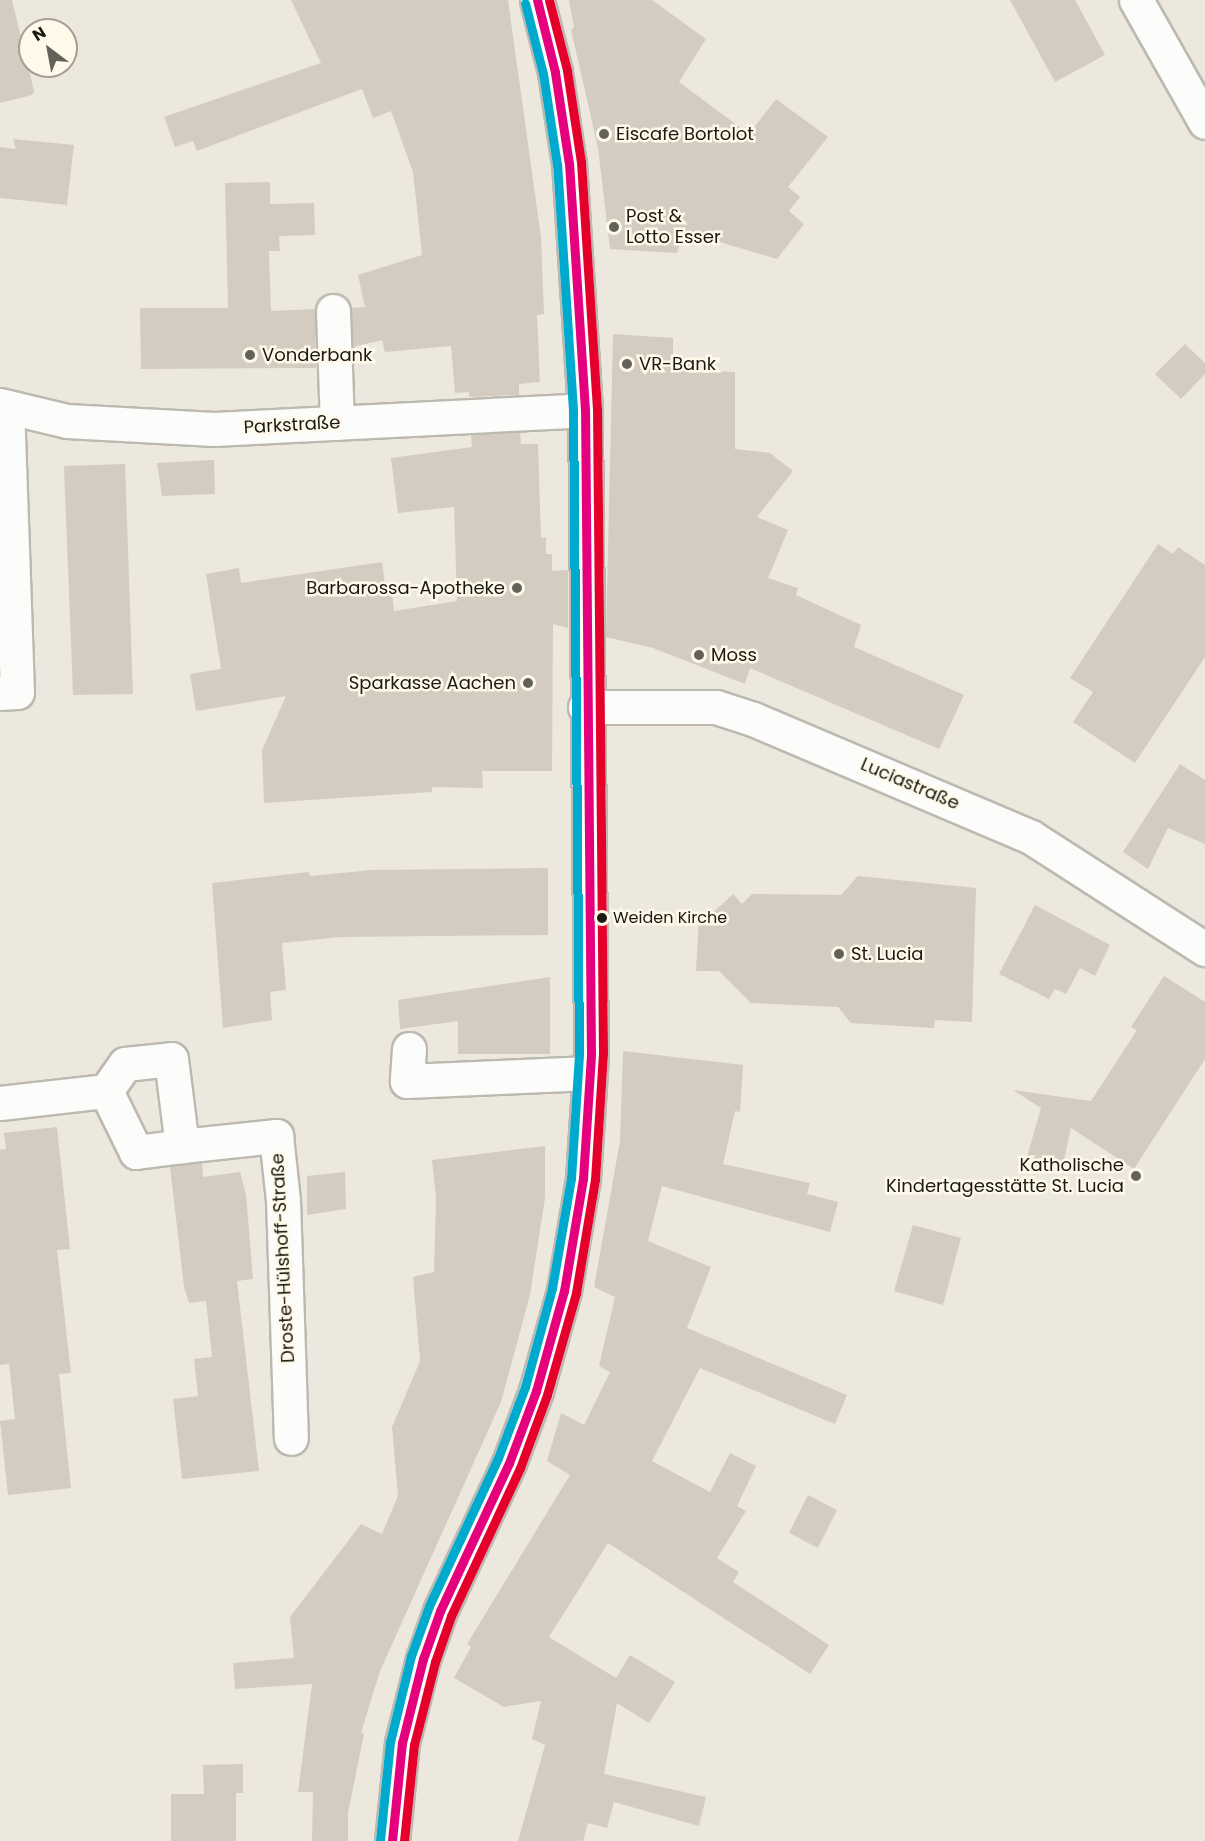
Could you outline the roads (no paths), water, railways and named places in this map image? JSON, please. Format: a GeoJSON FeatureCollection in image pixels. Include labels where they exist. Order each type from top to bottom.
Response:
{"type":"FeatureCollection","features":[{"type":"Feature","properties":{"kind":"main road"},"geometry":{"type":"LineString","coordinates":[[392,1841],[402,1743],[423,1659],[440,1611],[509,1463],[536,1391],[564,1290],[583,1179],[590,1073],[585,707],[585,410],[569,164],[555,72],[537,0]]}},
{"type":"Feature","properties":{"kind":"main road"},"geometry":{"type":"LineString","coordinates":[[1136,0],[1205,122]]}},
{"type":"Feature","properties":{"kind":"main road"},"geometry":{"type":"LineString","coordinates":[[333,311],[337,423]]}},
{"type":"Feature","properties":{"kind":"main road"},"geometry":{"type":"LineString","coordinates":[[0,693],[17,692],[3,406]]}},
{"type":"Feature","properties":{"kind":"main road","name":"Parkstraße"},"geometry":{"type":"LineString","coordinates":[[3,406],[67,421],[136,427],[214,429],[585,410]]}},
{"type":"Feature","properties":{"kind":"main road","name":"Luciastraße"},"geometry":{"type":"LineString","coordinates":[[585,707],[716,707],[753,719],[1031,837],[1205,949]]}},
{"type":"Feature","properties":{"kind":"main road"},"geometry":{"type":"LineString","coordinates":[[409,1049],[407,1081],[590,1073]]}},
{"type":"Feature","properties":{"kind":"main road"},"geometry":{"type":"LineString","coordinates":[[0,1103],[106,1091],[125,1064],[171,1059],[182,1146]]}},
{"type":"Feature","properties":{"kind":"main road","name":"Droste-Hülshoff-Straße"},"geometry":{"type":"LineString","coordinates":[[106,1091],[136,1152],[276,1136],[284,1200],[291,1438]]}},
{"type":"Feature","properties":{"kind":"place","name":"Eiscafe Bortolot"},"geometry":{"type":"Point","coordinates":[604,134]}},
{"type":"Feature","properties":{"kind":"place","name":"Post & Lotto Esser"},"geometry":{"type":"Point","coordinates":[614,227]}},
{"type":"Feature","properties":{"kind":"place","name":"Vonderbank"},"geometry":{"type":"Point","coordinates":[250,355]}},
{"type":"Feature","properties":{"kind":"place","name":"VR-Bank"},"geometry":{"type":"Point","coordinates":[627,364]}},
{"type":"Feature","properties":{"kind":"place","name":"Barbarossa-Apotheke"},"geometry":{"type":"Point","coordinates":[517,588]}},
{"type":"Feature","properties":{"kind":"place","name":"Moss"},"geometry":{"type":"Point","coordinates":[699,655]}},
{"type":"Feature","properties":{"kind":"place","name":"Sparkasse Aachen"},"geometry":{"type":"Point","coordinates":[528,683]}},
{"type":"Feature","properties":{"kind":"place","name":"Weiden Kirche"},"geometry":{"type":"Point","coordinates":[602,918]}},
{"type":"Feature","properties":{"kind":"place","name":"St. Lucia"},"geometry":{"type":"Point","coordinates":[839,954]}},
{"type":"Feature","properties":{"kind":"place","name":"Katholische Kindertagesstätte St. Lucia"},"geometry":{"type":"Point","coordinates":[1136,1176]}}]}
